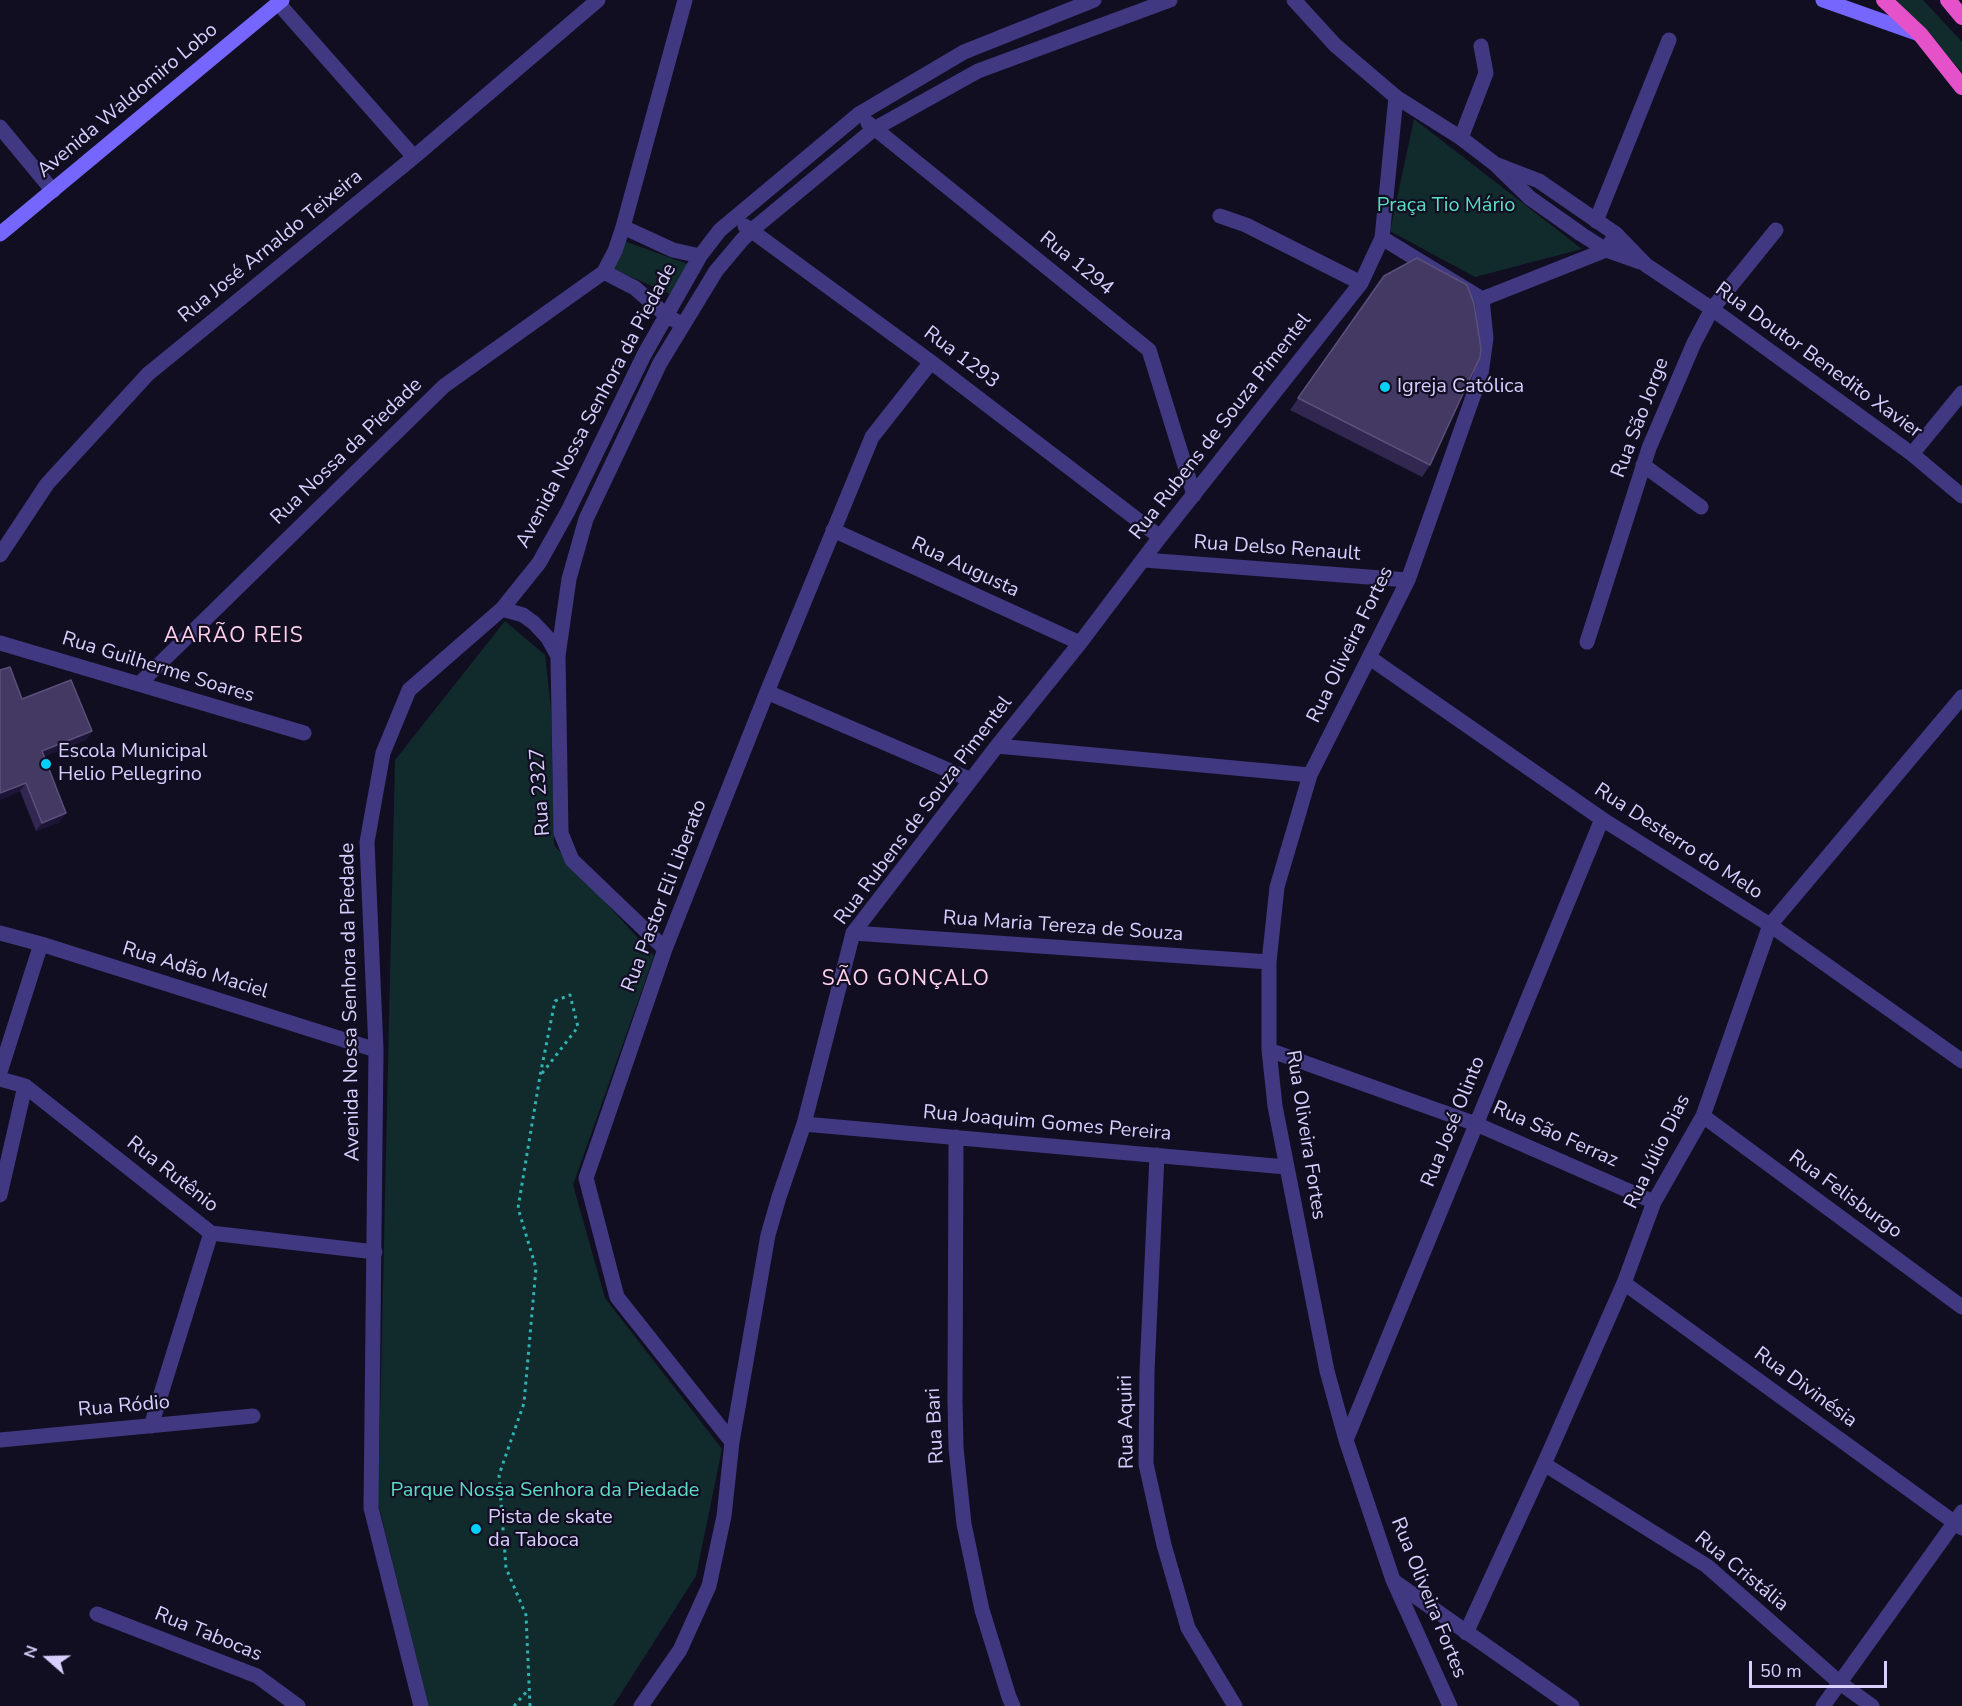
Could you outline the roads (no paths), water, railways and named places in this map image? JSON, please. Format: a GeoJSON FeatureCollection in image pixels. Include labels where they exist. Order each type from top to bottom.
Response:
{"type":"FeatureCollection","features":[{"type":"Feature","properties":{"kind":"highway"},"geometry":{"type":"LineString","coordinates":[[1884,0],[1920,34],[1962,87]]}},
{"type":"Feature","properties":{"kind":"highway"},"geometry":{"type":"LineString","coordinates":[[1948,0],[1962,18]]}},
{"type":"Feature","properties":{"kind":"main road"},"geometry":{"type":"LineString","coordinates":[[1823,0],[1920,34]]}},
{"type":"Feature","properties":{"kind":"main road","name":"Avenida Waldomiro Lobo"},"geometry":{"type":"LineString","coordinates":[[0,234],[280,2]]}},
{"type":"Feature","properties":{"kind":"street","name":"Rua José Arnaldo Teixeira"},"geometry":{"type":"LineString","coordinates":[[0,555],[48,484],[148,374],[414,157],[598,0]]}},
{"type":"Feature","properties":{"kind":"street","name":"Rua Nossa da Piedade"},"geometry":{"type":"LineString","coordinates":[[139,684],[444,386],[604,272],[615,251],[623,227],[685,0]]}},
{"type":"Feature","properties":{"kind":"street","name":"Avenida Nossa Senhora da Piedade"},"geometry":{"type":"LineString","coordinates":[[421,1706],[371,1508],[376,1050],[367,842],[383,753],[409,690],[502,609],[539,563],[562,522],[644,355],[700,256],[720,230],[859,114],[964,52],[1094,0]]}},
{"type":"Feature","properties":{"kind":"street","name":"Avenida Nossa Senhora da Piedade"},"geometry":{"type":"LineString","coordinates":[[558,656],[569,579],[586,519],[660,363],[716,271],[752,230],[874,129],[978,71],[1170,0]]}},
{"type":"Feature","properties":{"kind":"street","name":"Rua Doutor Benedito Xavier"},"geometry":{"type":"LineString","coordinates":[[1294,0],[1335,45],[1396,97],[1461,138],[1495,164],[1530,198],[1606,250],[1646,265],[1712,309],[1912,454],[1962,496]]}},
{"type":"Feature","properties":{"kind":"street"},"geometry":{"type":"LineString","coordinates":[[280,2],[414,157]]}},
{"type":"Feature","properties":{"kind":"street"},"geometry":{"type":"LineString","coordinates":[[1596,220],[1669,40]]}},
{"type":"Feature","properties":{"kind":"street"},"geometry":{"type":"LineString","coordinates":[[1461,138],[1486,73],[1481,46]]}},
{"type":"Feature","properties":{"kind":"street","name":"Rua Rubens de Souza Pimentel"},"geometry":{"type":"LineString","coordinates":[[641,1706],[680,1650],[709,1586],[724,1516],[732,1442],[768,1235],[778,1197],[804,1124],[853,933],[1160,537],[1361,283],[1382,237],[1396,97]]}},
{"type":"Feature","properties":{"kind":"street","name":"Rua 1294"},"geometry":{"type":"LineString","coordinates":[[859,114],[874,129],[1149,350],[1194,495]]}},
{"type":"Feature","properties":{"kind":"street"},"geometry":{"type":"LineString","coordinates":[[0,128],[53,191]]}},
{"type":"Feature","properties":{"kind":"street","name":"Rua Doutor Benedito Xavier"},"geometry":{"type":"LineString","coordinates":[[1495,164],[1539,181],[1617,234],[1646,265]]}},
{"type":"Feature","properties":{"kind":"street"},"geometry":{"type":"LineString","coordinates":[[1220,216],[1246,225],[1361,283]]}},
{"type":"Feature","properties":{"kind":"street","name":"Rua 1293"},"geometry":{"type":"LineString","coordinates":[[732,220],[752,230],[931,362],[1160,537]]}},
{"type":"Feature","properties":{"kind":"street"},"geometry":{"type":"LineString","coordinates":[[623,227],[673,249],[700,256]]}},
{"type":"Feature","properties":{"kind":"street","name":"Rua São Jorge"},"geometry":{"type":"LineString","coordinates":[[1587,642],[1643,465],[1694,344],[1712,309],[1776,230]]}},
{"type":"Feature","properties":{"kind":"street"},"geometry":{"type":"LineString","coordinates":[[1382,237],[1482,299],[1606,250],[1617,234]]}},
{"type":"Feature","properties":{"kind":"street"},"geometry":{"type":"LineString","coordinates":[[604,272],[635,288],[667,316],[684,325]]}},
{"type":"Feature","properties":{"kind":"street","name":"Rua Oliveira Fortes"},"geometry":{"type":"LineString","coordinates":[[1449,1706],[1394,1580],[1346,1440],[1327,1371],[1275,1106],[1269,1050],[1269,962],[1277,887],[1310,775],[1408,580],[1480,374],[1486,338],[1482,299]]}},
{"type":"Feature","properties":{"kind":"street","name":"Rua Pastor Eli Liberato"},"geometry":{"type":"LineString","coordinates":[[732,1442],[617,1296],[586,1178],[665,949],[872,437],[931,362]]}},
{"type":"Feature","properties":{"kind":"street"},"geometry":{"type":"LineString","coordinates":[[1912,454],[1962,393]]}},
{"type":"Feature","properties":{"kind":"street"},"geometry":{"type":"LineString","coordinates":[[1643,465],[1701,507]]}},
{"type":"Feature","properties":{"kind":"street","name":"Rua Augusta"},"geometry":{"type":"LineString","coordinates":[[833,530],[1080,643]]}},
{"type":"Feature","properties":{"kind":"street","name":"Rua Delso Renault"},"geometry":{"type":"LineString","coordinates":[[1144,560],[1408,580]]}},
{"type":"Feature","properties":{"kind":"street"},"geometry":{"type":"LineString","coordinates":[[502,609],[523,615],[534,623],[543,632],[558,656]]}},
{"type":"Feature","properties":{"kind":"street"},"geometry":{"type":"LineString","coordinates":[[543,632],[548,633],[561,629]]}},
{"type":"Feature","properties":{"kind":"street","name":"Rua Guilherme Soares"},"geometry":{"type":"LineString","coordinates":[[0,643],[304,734]]}},
{"type":"Feature","properties":{"kind":"street","name":"Rua 2327"},"geometry":{"type":"LineString","coordinates":[[558,656],[561,833],[572,860],[665,949]]}},
{"type":"Feature","properties":{"kind":"street","name":"Rua Desterro do Melo"},"geometry":{"type":"LineString","coordinates":[[1370,658],[1602,819],[1770,925],[1962,1061]]}},
{"type":"Feature","properties":{"kind":"street"},"geometry":{"type":"LineString","coordinates":[[767,692],[971,780]]}},
{"type":"Feature","properties":{"kind":"street","name":"Rua Júlio Dias"},"geometry":{"type":"LineString","coordinates":[[1466,1633],[1624,1283],[1654,1202],[1702,1116],[1770,925],[1962,697]]}},
{"type":"Feature","properties":{"kind":"street"},"geometry":{"type":"LineString","coordinates":[[997,746],[1310,775]]}},
{"type":"Feature","properties":{"kind":"street","name":"Rua José Olinto"},"geometry":{"type":"LineString","coordinates":[[1346,1440],[1602,819]]}},
{"type":"Feature","properties":{"kind":"street","name":"Rua Adão Maciel"},"geometry":{"type":"LineString","coordinates":[[0,933],[376,1050]]}},
{"type":"Feature","properties":{"kind":"street","name":"Rua Maria Tereza de Souza"},"geometry":{"type":"LineString","coordinates":[[853,933],[1269,962]]}},
{"type":"Feature","properties":{"kind":"street"},"geometry":{"type":"LineString","coordinates":[[0,1072],[41,944]]}},
{"type":"Feature","properties":{"kind":"street","name":"Rua São Ferraz"},"geometry":{"type":"LineString","coordinates":[[1269,1050],[1476,1124],[1654,1202]]}},
{"type":"Feature","properties":{"kind":"street","name":"Rua Rutênio"},"geometry":{"type":"LineString","coordinates":[[0,1079],[25,1086],[211,1233],[375,1252]]}},
{"type":"Feature","properties":{"kind":"street"},"geometry":{"type":"LineString","coordinates":[[0,1195],[25,1086]]}},
{"type":"Feature","properties":{"kind":"street","name":"Rua Felisburgo"},"geometry":{"type":"LineString","coordinates":[[1702,1116],[1962,1307]]}},
{"type":"Feature","properties":{"kind":"street","name":"Rua Joaquim Gomes Pereira"},"geometry":{"type":"LineString","coordinates":[[804,1124],[1287,1167]]}},
{"type":"Feature","properties":{"kind":"street","name":"Rua Bari"},"geometry":{"type":"LineString","coordinates":[[956,1137],[955,1401],[957,1459],[964,1524],[982,1610],[1013,1706]]}},
{"type":"Feature","properties":{"kind":"street","name":"Rua Aquiri"},"geometry":{"type":"LineString","coordinates":[[1157,1155],[1147,1371],[1146,1464],[1164,1545],[1188,1628],[1235,1706]]}},
{"type":"Feature","properties":{"kind":"street"},"geometry":{"type":"LineString","coordinates":[[151,1426],[211,1233]]}},
{"type":"Feature","properties":{"kind":"street","name":"Rua Divinésia"},"geometry":{"type":"LineString","coordinates":[[1624,1283],[1960,1521]]}},
{"type":"Feature","properties":{"kind":"street","name":"Rua Ródio"},"geometry":{"type":"LineString","coordinates":[[0,1440],[253,1416]]}},
{"type":"Feature","properties":{"kind":"street","name":"Rua Cristália"},"geometry":{"type":"LineString","coordinates":[[1544,1464],[1707,1566],[1840,1683],[1872,1706]]}},
{"type":"Feature","properties":{"kind":"street"},"geometry":{"type":"LineString","coordinates":[[1823,1706],[1960,1521]]}},
{"type":"Feature","properties":{"kind":"street"},"geometry":{"type":"LineString","coordinates":[[1394,1580],[1572,1706]]}},
{"type":"Feature","properties":{"kind":"street","name":"Rua Tabocas"},"geometry":{"type":"LineString","coordinates":[[97,1614],[257,1676],[298,1706]]}},
{"type":"Feature","properties":{"kind":"place","name":"Igreja Católica"},"geometry":{"type":"Point","coordinates":[1385,387]}},
{"type":"Feature","properties":{"kind":"place","name":"Escola Municipal Helio Pellegrino"},"geometry":{"type":"Point","coordinates":[46,764]}},
{"type":"Feature","properties":{"kind":"place","name":"Pista de skate da Taboca"},"geometry":{"type":"Point","coordinates":[476,1529]}},
{"type":"Feature","properties":{"kind":"district","name":"AARÃO REIS"},"geometry":{"type":"Point","coordinates":[234,637]}},
{"type":"Feature","properties":{"kind":"district","name":"SÃO GONÇALO"},"geometry":{"type":"Point","coordinates":[906,980]}},
{"type":"Feature","properties":{"kind":"park label","name":"Praça Tio Mário"},"geometry":{"type":"Point","coordinates":[1446,206]}},
{"type":"Feature","properties":{"kind":"park label","name":"Parque Nossa Senhora da Piedade"},"geometry":{"type":"Point","coordinates":[545,1491]}}]}
